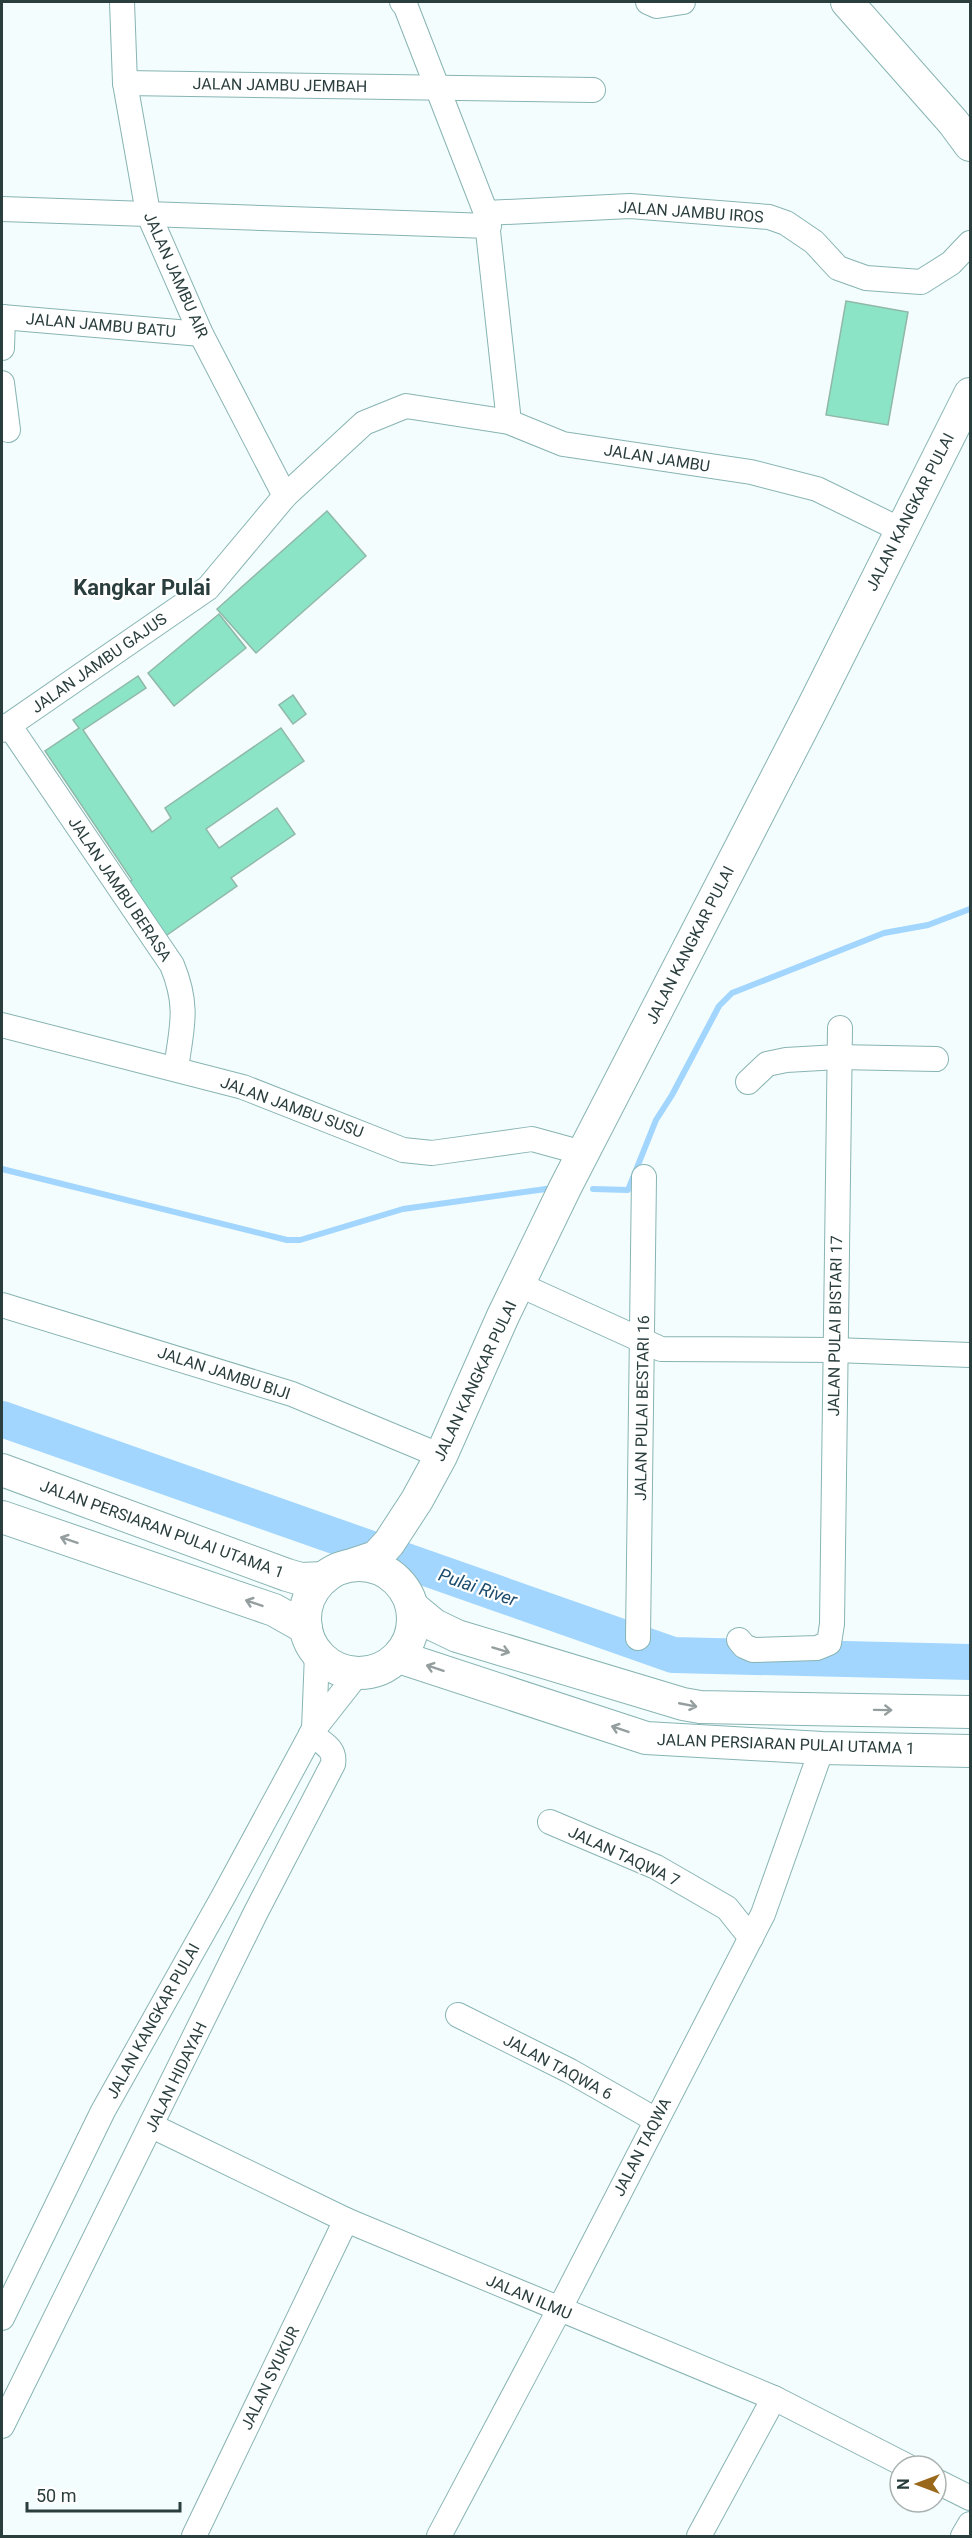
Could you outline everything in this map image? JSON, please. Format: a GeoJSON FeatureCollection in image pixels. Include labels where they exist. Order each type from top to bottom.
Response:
{"type":"FeatureCollection","features":[{"type":"Feature","properties":{"kind":"main road"},"geometry":{"type":"LineString","coordinates":[[847,2],[953,122],[970,146]]}},
{"type":"Feature","properties":{"kind":"main road","name":"JALAN KANGKAR PULAI"},"geometry":{"type":"LineString","coordinates":[[393,1569],[417,1500],[441,1455],[583,1153],[812,709],[901,530],[962,431],[970,394]]}},
{"type":"Feature","properties":{"kind":"main road","name":"JALAN PERSIARAN PULAI UTAMA 1"},"geometry":{"type":"LineString","coordinates":[[2,1470],[286,1575],[302,1579],[324,1578]]}},
{"type":"Feature","properties":{"kind":"main road"},"geometry":{"type":"LineString","coordinates":[[2,1517],[274,1610],[312,1641],[338,1669],[358,1673],[380,1669],[399,1657],[408,1642],[413,1625],[393,1569],[342,1568],[324,1578],[309,1601],[312,1641]]}},
{"type":"Feature","properties":{"kind":"main road","name":"JALAN PERSIARAN PULAI UTAMA 1"},"geometry":{"type":"LineString","coordinates":[[393,1569],[434,1625],[457,1636],[683,1704],[711,1707],[970,1712]]}},
{"type":"Feature","properties":{"kind":"main road","name":"JALAN PERSIARAN PULAI UTAMA 1"},"geometry":{"type":"LineString","coordinates":[[399,1657],[646,1738],[822,1748],[970,1751]]}},
{"type":"Feature","properties":{"kind":"street","name":"JALAN JAMBU AIR"},"geometry":{"type":"LineString","coordinates":[[122,2],[124,83],[148,213],[201,334],[285,496]]}},
{"type":"Feature","properties":{"kind":"street"},"geometry":{"type":"LineString","coordinates":[[402,2],[406,7],[488,219],[509,422]]}},
{"type":"Feature","properties":{"kind":"street"},"geometry":{"type":"LineString","coordinates":[[648,2],[657,6],[683,2]]}},
{"type":"Feature","properties":{"kind":"street","name":"JALAN JAMBU JEMBAH"},"geometry":{"type":"LineString","coordinates":[[124,83],[593,90]]}},
{"type":"Feature","properties":{"kind":"street","name":"JALAN JAMBU IROS"},"geometry":{"type":"LineString","coordinates":[[148,213],[488,219],[630,206],[769,217],[786,223],[814,242],[838,268],[866,278],[921,282],[951,263],[970,243]]}},
{"type":"Feature","properties":{"kind":"street"},"geometry":{"type":"LineString","coordinates":[[2,209],[148,213]]}},
{"type":"Feature","properties":{"kind":"street"},"geometry":{"type":"LineString","coordinates":[[2,317],[2,348]]}},
{"type":"Feature","properties":{"kind":"street","name":"JALAN JAMBU BATU"},"geometry":{"type":"LineString","coordinates":[[2,317],[201,334]]}},
{"type":"Feature","properties":{"kind":"street"},"geometry":{"type":"LineString","coordinates":[[2,383],[8,430]]}},
{"type":"Feature","properties":{"kind":"street","name":"JALAN JAMBU"},"geometry":{"type":"LineString","coordinates":[[406,406],[509,422],[562,444],[751,472],[817,489],[901,530]]}},
{"type":"Feature","properties":{"kind":"street","name":"JALAN JAMBU GAJUS"},"geometry":{"type":"LineString","coordinates":[[5,728],[208,588],[285,496],[364,423],[406,406]]}},
{"type":"Feature","properties":{"kind":"street","name":"JALAN JAMBU BERASA"},"geometry":{"type":"LineString","coordinates":[[5,728],[172,965],[182,989],[183,1019],[176,1068]]}},
{"type":"Feature","properties":{"kind":"street","name":"JALAN JAMBU SUSU"},"geometry":{"type":"LineString","coordinates":[[2,1025],[243,1087],[403,1149],[432,1153],[532,1139],[583,1153]]}},
{"type":"Feature","properties":{"kind":"street","name":"JALAN PULAI BISTARI 17"},"geometry":{"type":"LineString","coordinates":[[739,1640],[744,1646],[753,1650],[817,1648],[830,1643],[840,1028]]}},
{"type":"Feature","properties":{"kind":"street"},"geometry":{"type":"LineString","coordinates":[[748,1082],[767,1064],[786,1060],[838,1057],[936,1059]]}},
{"type":"Feature","properties":{"kind":"street","name":"JALAN PULAI BESTARI 16"},"geometry":{"type":"LineString","coordinates":[[638,1638],[644,1177]]}},
{"type":"Feature","properties":{"kind":"street"},"geometry":{"type":"LineString","coordinates":[[520,1285],[661,1349],[835,1350],[970,1355]]}},
{"type":"Feature","properties":{"kind":"street","name":"JALAN JAMBU BIJI"},"geometry":{"type":"LineString","coordinates":[[2,1305],[292,1394],[441,1455]]}},
{"type":"Feature","properties":{"kind":"street","name":"JALAN KANGKAR PULAI"},"geometry":{"type":"LineString","coordinates":[[312,1641],[312,1732]]}},
{"type":"Feature","properties":{"kind":"street","name":"JALAN KANGKAR PULAI"},"geometry":{"type":"LineString","coordinates":[[2,2318],[103,2111],[312,1732],[358,1673]]}},
{"type":"Feature","properties":{"kind":"street","name":"JALAN HIDAYAH"},"geometry":{"type":"LineString","coordinates":[[2,2426],[256,1912],[333,1764],[334,1756],[331,1749],[312,1732]]}},
{"type":"Feature","properties":{"kind":"street","name":"JALAN TAQWA"},"geometry":{"type":"LineString","coordinates":[[439,2536],[764,1914],[822,1748]]}},
{"type":"Feature","properties":{"kind":"street","name":"JALAN TAQWA 7"},"geometry":{"type":"LineString","coordinates":[[550,1822],[656,1867],[727,1908],[751,1938]]}},
{"type":"Feature","properties":{"kind":"street"},"geometry":{"type":"LineString","coordinates":[[223,1897],[256,1912]]}},
{"type":"Feature","properties":{"kind":"street","name":"JALAN TAQWA 6"},"geometry":{"type":"LineString","coordinates":[[458,2015],[570,2071],[656,2120]]}},
{"type":"Feature","properties":{"kind":"street","name":"JALAN ILMU"},"geometry":{"type":"LineString","coordinates":[[152,2126],[346,2220],[774,2398],[888,2456]]}},
{"type":"Feature","properties":{"kind":"street","name":"JALAN SYUKUR"},"geometry":{"type":"LineString","coordinates":[[194,2536],[346,2220]]}},
{"type":"Feature","properties":{"kind":"street"},"geometry":{"type":"LineString","coordinates":[[699,2536],[774,2398]]}},
{"type":"Feature","properties":{"kind":"street"},"geometry":{"type":"LineString","coordinates":[[948,2487],[970,2498]]}},
{"type":"Feature","properties":{"kind":"street"},"geometry":{"type":"LineString","coordinates":[[963,2536],[970,2524]]}},
{"type":"Feature","properties":{"kind":"building"},"geometry":{"type":"Polygon","coordinates":[[[846,301],[908,312],[888,425],[826,415],[846,301]]]}},
{"type":"Feature","properties":{"kind":"building"},"geometry":{"type":"Polygon","coordinates":[[[327,511],[366,556],[256,653],[217,609],[327,511]]]}},
{"type":"Feature","properties":{"kind":"building"},"geometry":{"type":"Polygon","coordinates":[[[219,614],[246,648],[174,706],[148,673],[219,614]]]}},
{"type":"Feature","properties":{"kind":"building"},"geometry":{"type":"Polygon","coordinates":[[[138,676],[146,688],[83,730],[152,832],[171,818],[165,808],[281,728],[304,761],[206,829],[219,848],[277,808],[295,834],[231,878],[237,886],[157,942],[121,888],[132,880],[45,751],[79,728],[73,720],[138,676]]]}},
{"type":"Feature","properties":{"kind":"building"},"geometry":{"type":"Polygon","coordinates":[[[293,695],[306,714],[293,724],[279,705],[293,695]]]}},
{"type":"Feature","properties":{"kind":"waterway"},"geometry":{"type":"LineString","coordinates":[[593,1189],[628,1190],[656,1120],[672,1095],[719,1006],[732,993],[884,933],[928,925],[970,909]]}},
{"type":"Feature","properties":{"kind":"waterway"},"geometry":{"type":"LineString","coordinates":[[2,1169],[287,1240],[300,1240],[403,1209],[553,1188]]}},
{"type":"Feature","properties":{"kind":"waterway","name":"Pulai River"},"geometry":{"type":"LineString","coordinates":[[2,1419],[673,1655],[970,1662]]}},
{"type":"Feature","properties":{"kind":"district","name":"Kangkar Pulai"},"geometry":{"type":"Point","coordinates":[142,587]}}]}
